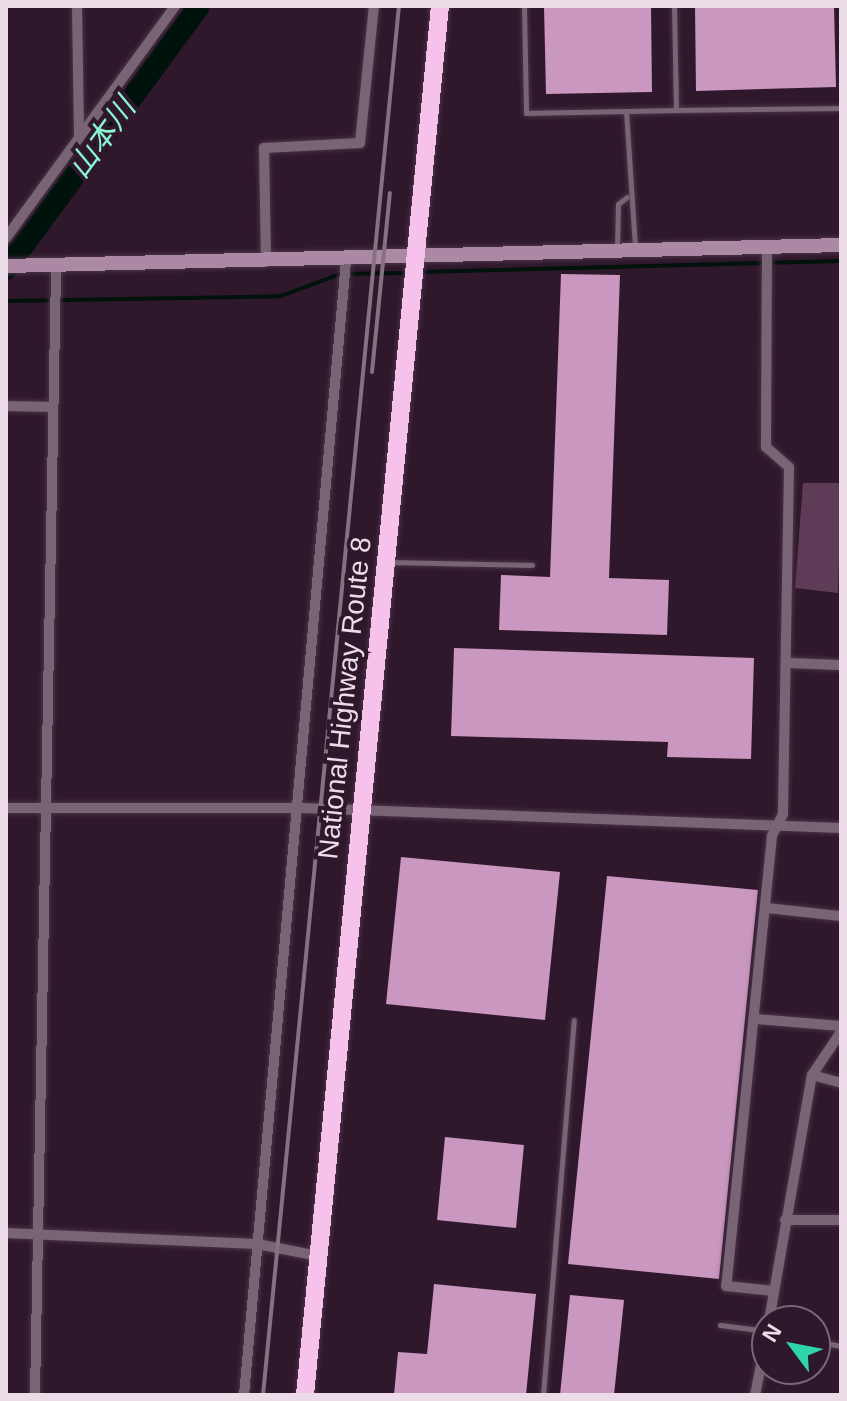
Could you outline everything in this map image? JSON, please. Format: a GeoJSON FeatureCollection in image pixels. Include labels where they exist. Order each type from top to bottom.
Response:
{"type":"FeatureCollection","features":[{"type":"Feature","properties":{"kind":"highway","name":"National Highway Route 8"},"geometry":{"type":"LineString","coordinates":[[305,1395],[440,6]]}},
{"type":"Feature","properties":{"kind":"street"},"geometry":{"type":"LineString","coordinates":[[77,6],[79,136]]}},
{"type":"Feature","properties":{"kind":"street"},"geometry":{"type":"LineString","coordinates":[[6,238],[175,6]]}},
{"type":"Feature","properties":{"kind":"street"},"geometry":{"type":"LineString","coordinates":[[266,262],[264,148],[360,143],[374,6]]}},
{"type":"Feature","properties":{"kind":"street"},"geometry":{"type":"LineString","coordinates":[[6,266],[346,260],[417,255],[841,245]]}},
{"type":"Feature","properties":{"kind":"street"},"geometry":{"type":"LineString","coordinates":[[767,247],[766,447],[789,467],[788,663],[779,826],[772,836],[756,1019],[726,1286],[774,1291]]}},
{"type":"Feature","properties":{"kind":"street"},"geometry":{"type":"LineString","coordinates":[[244,1395],[302,808],[346,260]]}},
{"type":"Feature","properties":{"kind":"street"},"geometry":{"type":"LineString","coordinates":[[35,1395],[56,266]]}},
{"type":"Feature","properties":{"kind":"street"},"geometry":{"type":"LineString","coordinates":[[6,406],[53,407]]}},
{"type":"Feature","properties":{"kind":"street"},"geometry":{"type":"LineString","coordinates":[[788,663],[841,665]]}},
{"type":"Feature","properties":{"kind":"street"},"geometry":{"type":"LineString","coordinates":[[6,808],[302,808],[361,813],[841,828]]}},
{"type":"Feature","properties":{"kind":"street"},"geometry":{"type":"LineString","coordinates":[[767,908],[839,916]]}},
{"type":"Feature","properties":{"kind":"street"},"geometry":{"type":"LineString","coordinates":[[756,1019],[841,1029],[812,1075],[772,1305]]}},
{"type":"Feature","properties":{"kind":"street"},"geometry":{"type":"LineString","coordinates":[[812,1075],[841,1083]]}},
{"type":"Feature","properties":{"kind":"street"},"geometry":{"type":"LineString","coordinates":[[785,1220],[841,1220]]}},
{"type":"Feature","properties":{"kind":"street"},"geometry":{"type":"LineString","coordinates":[[6,1233],[257,1244],[318,1256]]}},
{"type":"Feature","properties":{"kind":"lane"},"geometry":{"type":"LineString","coordinates":[[524,6],[526,113],[841,108]]}},
{"type":"Feature","properties":{"kind":"lane"},"geometry":{"type":"LineString","coordinates":[[674,6],[676,110]]}},
{"type":"Feature","properties":{"kind":"lane"},"geometry":{"type":"LineString","coordinates":[[626,111],[627,197],[637,208],[635,249]]}},
{"type":"Feature","properties":{"kind":"lane"},"geometry":{"type":"LineString","coordinates":[[617,249],[618,204],[627,197]]}},
{"type":"Feature","properties":{"kind":"lane"},"geometry":{"type":"LineString","coordinates":[[386,562],[532,565]]}},
{"type":"Feature","properties":{"kind":"lane"},"geometry":{"type":"LineString","coordinates":[[543,1395],[574,1020]]}},
{"type":"Feature","properties":{"kind":"lane"},"geometry":{"type":"LineString","coordinates":[[720,1325],[751,1330]]}},
{"type":"Feature","properties":{"kind":"shaded area"},"geometry":{"type":"Polygon","coordinates":[[[803,483],[841,483],[838,593],[795,588],[803,483]]]}},
{"type":"Feature","properties":{"kind":"building"},"geometry":{"type":"Polygon","coordinates":[[[544,6],[651,6],[652,92],[546,94],[544,6]]]}},
{"type":"Feature","properties":{"kind":"building"},"geometry":{"type":"Polygon","coordinates":[[[695,6],[834,6],[836,87],[696,91],[695,6]]]}},
{"type":"Feature","properties":{"kind":"building"},"geometry":{"type":"Polygon","coordinates":[[[561,274],[620,275],[609,578],[669,580],[667,635],[499,630],[501,575],[550,577],[561,274]]]}},
{"type":"Feature","properties":{"kind":"building"},"geometry":{"type":"Polygon","coordinates":[[[454,648],[754,658],[751,759],[667,757],[668,742],[451,736],[454,648]]]}},
{"type":"Feature","properties":{"kind":"building"},"geometry":{"type":"Polygon","coordinates":[[[401,857],[560,872],[545,1020],[386,1004],[401,857]]]}},
{"type":"Feature","properties":{"kind":"building"},"geometry":{"type":"Polygon","coordinates":[[[607,876],[758,890],[719,1279],[568,1264],[607,876]]]}},
{"type":"Feature","properties":{"kind":"building"},"geometry":{"type":"Polygon","coordinates":[[[445,1137],[524,1145],[516,1228],[437,1220],[445,1137]]]}},
{"type":"Feature","properties":{"kind":"building"},"geometry":{"type":"Polygon","coordinates":[[[434,1284],[536,1294],[526,1395],[394,1395],[398,1352],[427,1354],[434,1284]]]}},
{"type":"Feature","properties":{"kind":"building"},"geometry":{"type":"Polygon","coordinates":[[[570,1295],[624,1300],[614,1395],[560,1395],[570,1295]]]}},
{"type":"Feature","properties":{"kind":"waterway","name":"山本川"},"geometry":{"type":"LineString","coordinates":[[6,269],[199,6]]}},
{"type":"Feature","properties":{"kind":"waterway"},"geometry":{"type":"LineString","coordinates":[[420,272],[841,261]]}},
{"type":"Feature","properties":{"kind":"waterway"},"geometry":{"type":"LineString","coordinates":[[6,301],[281,296],[340,274],[407,273]]}},
{"type":"Feature","properties":{"kind":"railway"},"geometry":{"type":"LineString","coordinates":[[263,1395],[399,6]]}},
{"type":"Feature","properties":{"kind":"railway"},"geometry":{"type":"LineString","coordinates":[[372,372],[390,193]]}}]}
